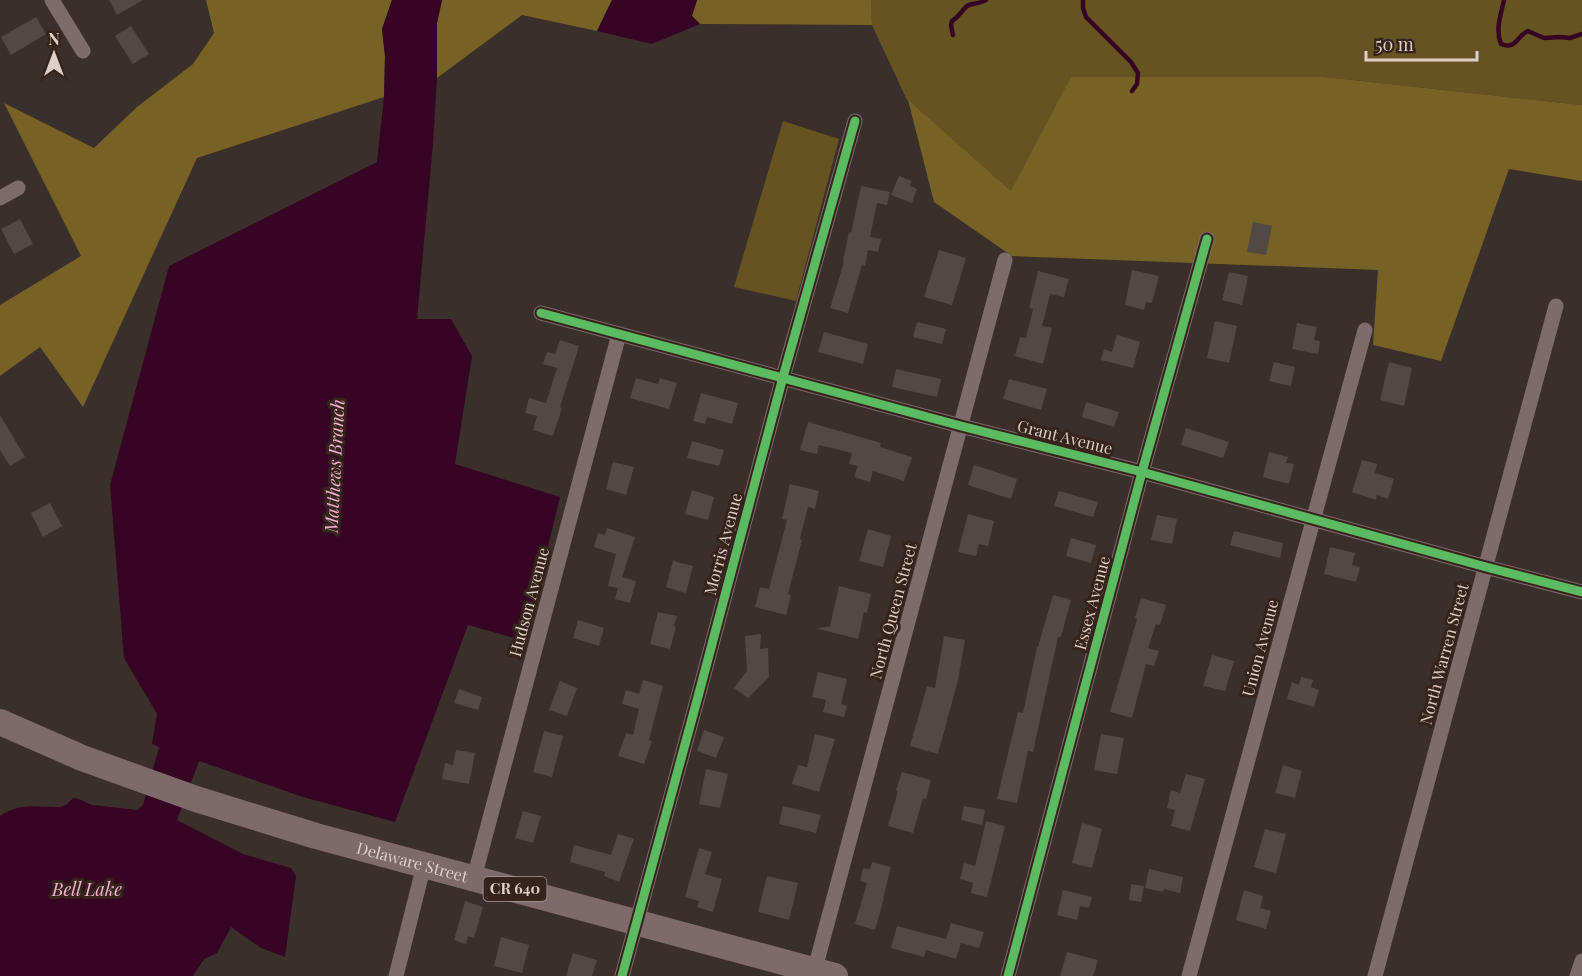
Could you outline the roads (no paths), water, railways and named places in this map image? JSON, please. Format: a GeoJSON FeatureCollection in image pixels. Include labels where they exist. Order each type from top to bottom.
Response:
{"type":"FeatureCollection","features":[{"type":"Feature","properties":{"kind":"main road","name":"Delaware Street"},"geometry":{"type":"LineString","coordinates":[[0,722],[82,758],[196,800],[316,836],[820,974]]}},
{"type":"Feature","properties":{"kind":"street"},"geometry":{"type":"LineString","coordinates":[[52,0],[83,51]]}},
{"type":"Feature","properties":{"kind":"street","name":"Morris Avenue"},"geometry":{"type":"LineString","coordinates":[[622,976],[783,378],[855,121]]}},
{"type":"Feature","properties":{"kind":"street"},"geometry":{"type":"LineString","coordinates":[[0,198],[18,188]]}},
{"type":"Feature","properties":{"kind":"street","name":"Essex Avenue"},"geometry":{"type":"LineString","coordinates":[[1008,976],[1142,472],[1207,239]]}},
{"type":"Feature","properties":{"kind":"street","name":"North Queen Street"},"geometry":{"type":"LineString","coordinates":[[820,974],[1005,260]]}},
{"type":"Feature","properties":{"kind":"street","name":"North Warren Street"},"geometry":{"type":"LineString","coordinates":[[1375,976],[1556,306]]}},
{"type":"Feature","properties":{"kind":"street","name":"Grant Avenue"},"geometry":{"type":"LineString","coordinates":[[541,313],[961,426],[1142,472],[1582,592]]}},
{"type":"Feature","properties":{"kind":"street","name":"Union Avenue"},"geometry":{"type":"LineString","coordinates":[[1189,976],[1365,330]]}},
{"type":"Feature","properties":{"kind":"street","name":"Hudson Avenue"},"geometry":{"type":"LineString","coordinates":[[474,878],[619,334]]}},
{"type":"Feature","properties":{"kind":"street"},"geometry":{"type":"LineString","coordinates":[[396,976],[424,865]]}},
{"type":"Feature","properties":{"kind":"street"},"geometry":{"type":"LineString","coordinates":[[1577,976],[1582,961]]}},
{"type":"Feature","properties":{"kind":"water"},"geometry":{"type":"Polygon","coordinates":[[[392,0],[442,0],[437,23],[437,78],[433,144],[417,319],[451,319],[472,356],[455,464],[560,497],[525,641],[468,625],[395,822],[303,797],[199,761],[177,820],[243,854],[291,868],[296,876],[285,957],[261,948],[231,927],[217,953],[204,959],[193,976],[0,976],[0,816],[22,807],[61,807],[73,798],[93,805],[137,810],[143,805],[159,747],[152,744],[157,714],[124,658],[110,485],[169,266],[377,162],[384,97],[385,56],[382,29],[392,0]]]}},
{"type":"Feature","properties":{"kind":"water"},"geometry":{"type":"Polygon","coordinates":[[[612,0],[697,0],[692,16],[700,24],[652,44],[597,31],[612,0]]]}},
{"type":"Feature","properties":{"kind":"waterway"},"geometry":{"type":"LineString","coordinates":[[953,35],[952,21],[967,6],[986,0]]}},
{"type":"Feature","properties":{"kind":"waterway"},"geometry":{"type":"LineString","coordinates":[[1083,0],[1086,17],[1131,62],[1138,73],[1137,84],[1132,91]]}},
{"type":"Feature","properties":{"kind":"waterway"},"geometry":{"type":"LineString","coordinates":[[1504,0],[1499,28],[1501,44],[1513,44],[1528,31],[1544,38],[1570,38],[1582,34]]}},
{"type":"Feature","properties":{"kind":"water label","name":"Matthews Branch"},"geometry":{"type":"Point","coordinates":[335,466]}},
{"type":"Feature","properties":{"kind":"water label","name":"Bell Lake"},"geometry":{"type":"Point","coordinates":[87,890]}}]}
